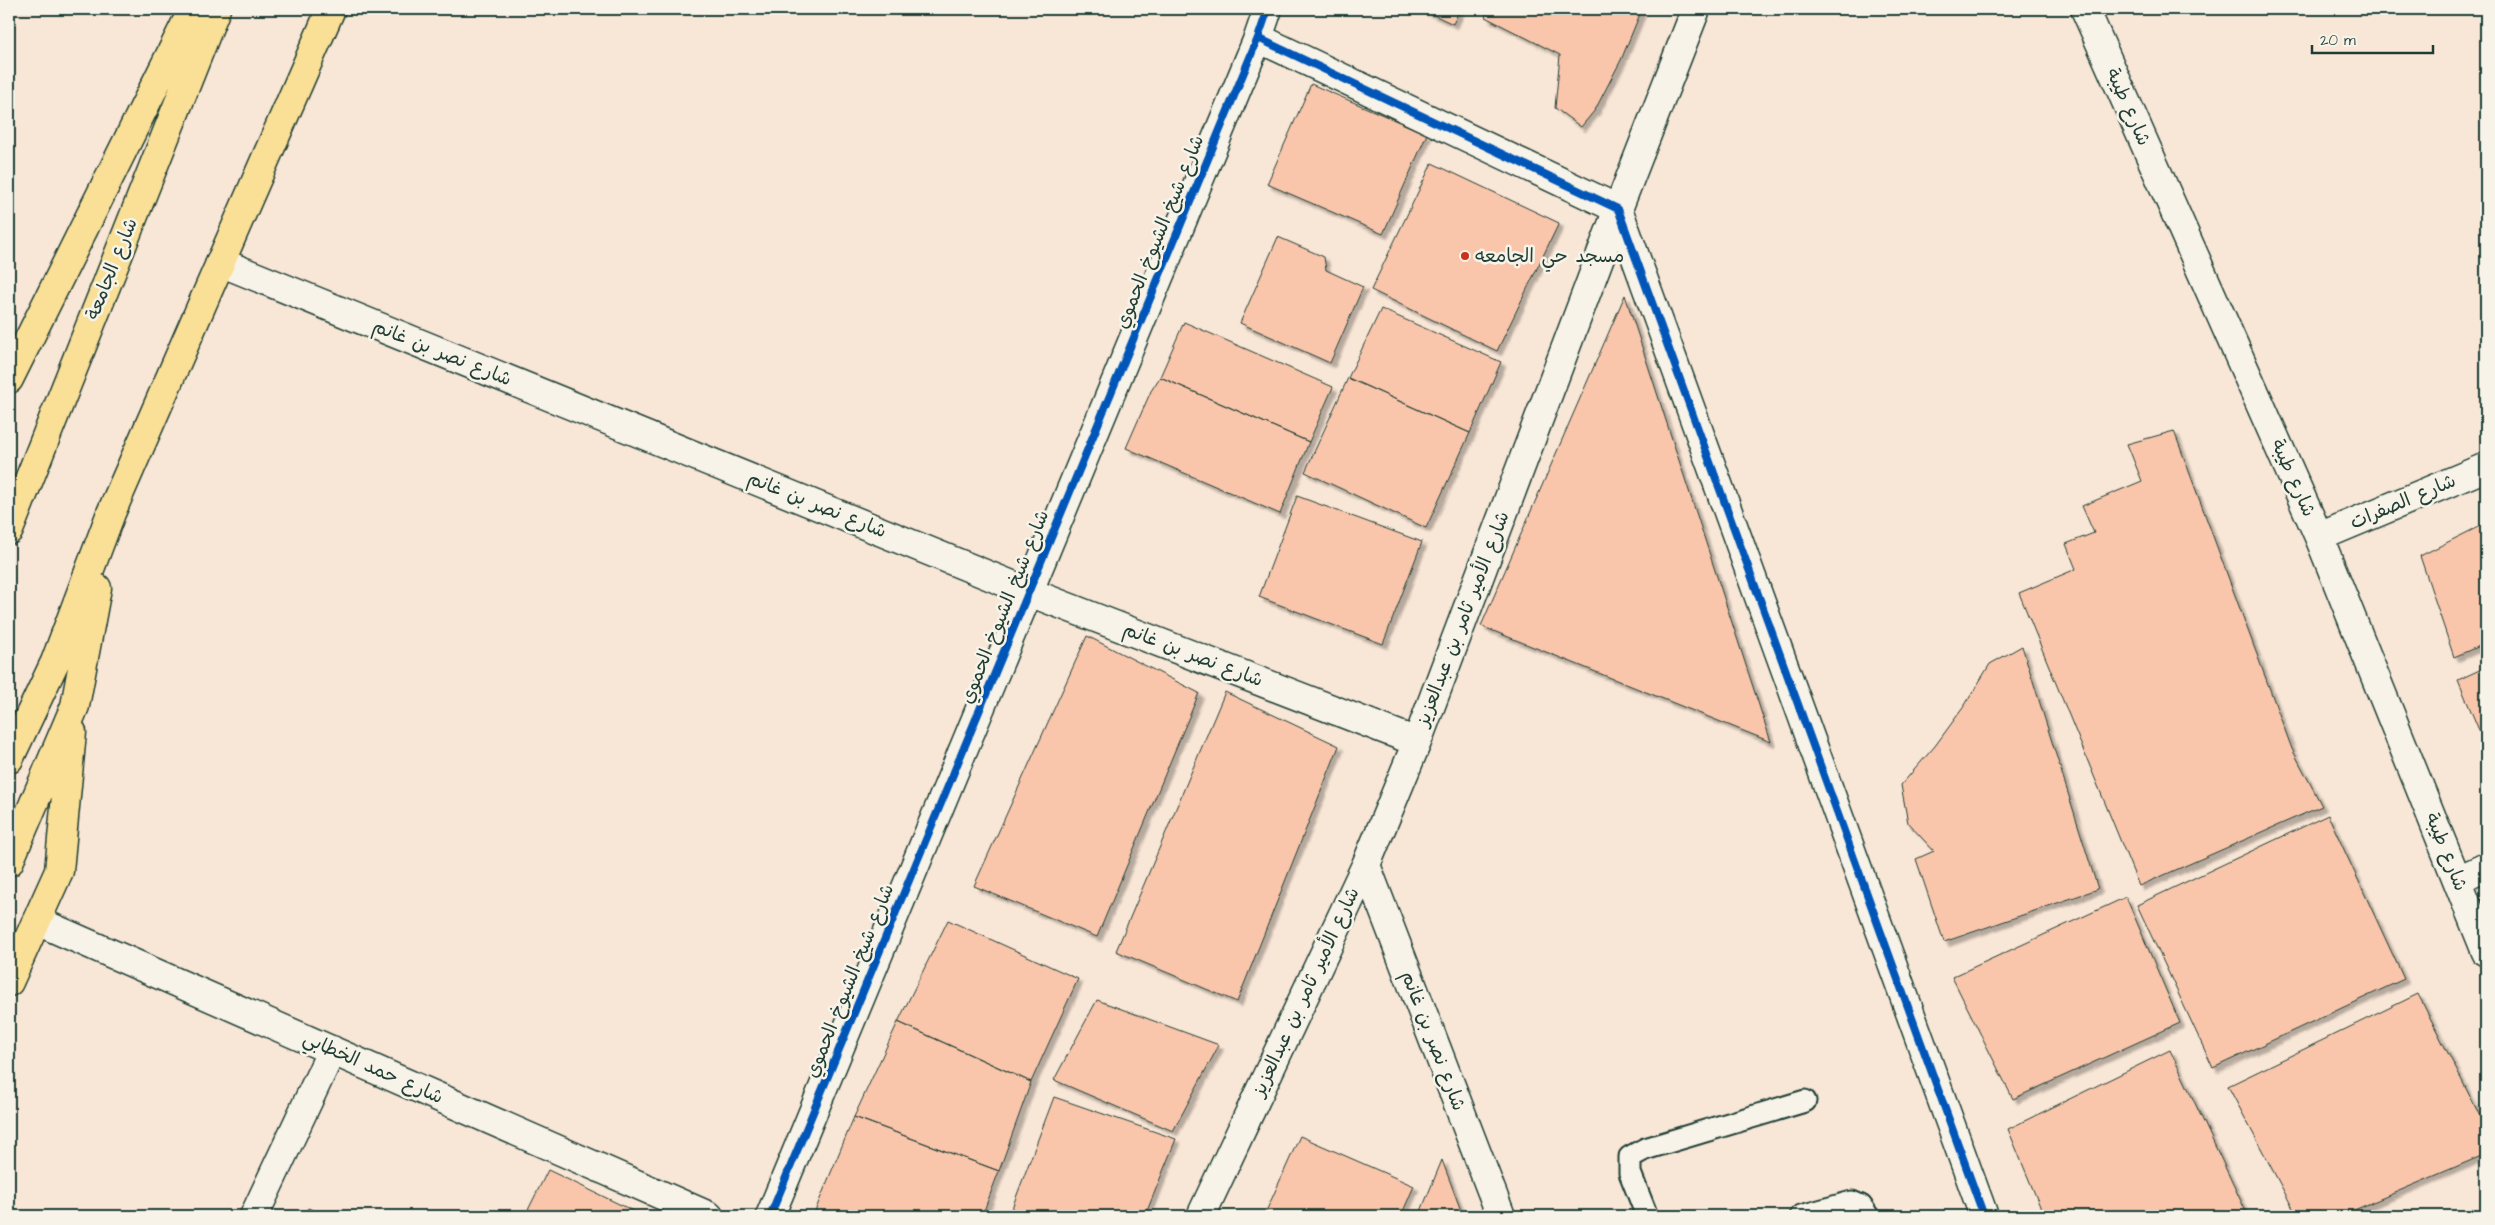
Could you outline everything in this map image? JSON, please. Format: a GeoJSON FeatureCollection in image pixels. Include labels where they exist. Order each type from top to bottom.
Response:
{"type":"FeatureCollection","features":[{"type":"Feature","properties":{"kind":"main road"},"geometry":{"type":"LineString","coordinates":[[9,379],[193,9]]}},
{"type":"Feature","properties":{"kind":"main road","name":"شارع الجامعة"},"geometry":{"type":"LineString","coordinates":[[9,530],[216,9]]}},
{"type":"Feature","properties":{"kind":"main road"},"geometry":{"type":"LineString","coordinates":[[9,759],[56,662],[111,513],[330,9]]}},
{"type":"Feature","properties":{"kind":"main road"},"geometry":{"type":"LineString","coordinates":[[9,982],[60,871],[75,706],[111,513]]}},
{"type":"Feature","properties":{"kind":"main road"},"geometry":{"type":"LineString","coordinates":[[9,862],[75,706]]}},
{"type":"Feature","properties":{"kind":"street","name":"شارع شيخ الشيوخ الحموي"},"geometry":{"type":"LineString","coordinates":[[770,1216],[1258,38],[1268,9]]}},
{"type":"Feature","properties":{"kind":"street","name":"شارع الأمير ثامر بن عبدالعزيز"},"geometry":{"type":"LineString","coordinates":[[1202,1216],[1366,865],[1417,742],[1618,209],[1696,9]]}},
{"type":"Feature","properties":{"kind":"street","name":"شارع طيبة"},"geometry":{"type":"LineString","coordinates":[[2085,9],[2319,537],[2486,952]]}},
{"type":"Feature","properties":{"kind":"street"},"geometry":{"type":"LineString","coordinates":[[1258,38],[1618,209],[1984,1216]]}},
{"type":"Feature","properties":{"kind":"street","name":"شارع نصر بن غانم"},"geometry":{"type":"LineString","coordinates":[[220,262],[1029,592],[1417,742]]}},
{"type":"Feature","properties":{"kind":"street","name":"شارع الصفرات"},"geometry":{"type":"LineString","coordinates":[[2319,537],[2486,467]]}},
{"type":"Feature","properties":{"kind":"street","name":"شارع نصر بن غانم"},"geometry":{"type":"LineString","coordinates":[[1366,865],[1501,1216]]}},
{"type":"Feature","properties":{"kind":"street"},"geometry":{"type":"LineString","coordinates":[[2458,880],[2486,867]]}},
{"type":"Feature","properties":{"kind":"street","name":"شارع حمد الخطابي"},"geometry":{"type":"LineString","coordinates":[[37,921],[709,1216]]}},
{"type":"Feature","properties":{"kind":"street"},"geometry":{"type":"LineString","coordinates":[[254,1216],[332,1050]]}},
{"type":"Feature","properties":{"kind":"lane"},"geometry":{"type":"LineString","coordinates":[[1647,1216],[1630,1173],[1630,1157],[1645,1149],[1805,1101]]}},
{"type":"Feature","properties":{"kind":"lane"},"geometry":{"type":"LineString","coordinates":[[1801,1216],[1852,1202],[1861,1206],[1868,1216]]}},
{"type":"Feature","properties":{"kind":"building"},"geometry":{"type":"Polygon","coordinates":[[[1421,9],[1460,9],[1453,24],[1421,9]]]}},
{"type":"Feature","properties":{"kind":"building"},"geometry":{"type":"Polygon","coordinates":[[[1489,9],[1642,9],[1621,60],[1595,110],[1581,127],[1555,108],[1560,55],[1485,17],[1489,9]]]}},
{"type":"Feature","properties":{"kind":"building"},"geometry":{"type":"Polygon","coordinates":[[[1311,84],[1427,134],[1383,234],[1267,184],[1311,84]]]}},
{"type":"Feature","properties":{"kind":"building","name":"مسجد حي الجامعه"},"geometry":{"type":"Polygon","coordinates":[[[1432,163],[1559,223],[1497,351],[1371,290],[1432,163]]]}},
{"type":"Feature","properties":{"kind":"building"},"geometry":{"type":"Polygon","coordinates":[[[1278,237],[1324,257],[1326,270],[1363,287],[1330,363],[1240,323],[1278,237]]]}},
{"type":"Feature","properties":{"kind":"building"},"geometry":{"type":"Polygon","coordinates":[[[1625,295],[1771,742],[1481,626],[1625,295]]]}},
{"type":"Feature","properties":{"kind":"building"},"geometry":{"type":"Polygon","coordinates":[[[1381,309],[1501,362],[1470,433],[1348,378],[1381,309]]]}},
{"type":"Feature","properties":{"kind":"building"},"geometry":{"type":"Polygon","coordinates":[[[1184,322],[1333,387],[1309,442],[1160,377],[1184,322]]]}},
{"type":"Feature","properties":{"kind":"building"},"geometry":{"type":"Polygon","coordinates":[[[1160,377],[1309,442],[1280,514],[1126,448],[1151,391],[1160,377]]]}},
{"type":"Feature","properties":{"kind":"building"},"geometry":{"type":"Polygon","coordinates":[[[1348,378],[1470,433],[1426,528],[1305,472],[1348,378]]]}},
{"type":"Feature","properties":{"kind":"building"},"geometry":{"type":"Polygon","coordinates":[[[2174,431],[2292,749],[2322,806],[2139,886],[2019,593],[2076,569],[2066,544],[2094,533],[2082,506],[2142,481],[2127,444],[2174,431]]]}},
{"type":"Feature","properties":{"kind":"building"},"geometry":{"type":"Polygon","coordinates":[[[1297,496],[1422,542],[1383,644],[1259,597],[1297,496]]]}},
{"type":"Feature","properties":{"kind":"building"},"geometry":{"type":"Polygon","coordinates":[[[2486,523],[2486,643],[2454,657],[2420,556],[2486,523]]]}},
{"type":"Feature","properties":{"kind":"building"},"geometry":{"type":"Polygon","coordinates":[[[1087,636],[1199,693],[1097,937],[974,886],[1087,636]]]}},
{"type":"Feature","properties":{"kind":"building"},"geometry":{"type":"Polygon","coordinates":[[[2022,646],[2098,889],[1944,942],[1916,859],[1934,851],[1908,823],[1901,785],[1935,746],[1965,705],[1990,664],[2022,646]]]}},
{"type":"Feature","properties":{"kind":"building"},"geometry":{"type":"Polygon","coordinates":[[[2486,667],[2486,747],[2458,680],[2486,667]]]}},
{"type":"Feature","properties":{"kind":"building"},"geometry":{"type":"Polygon","coordinates":[[[1225,692],[1339,746],[1237,1002],[1116,951],[1225,692]]]}},
{"type":"Feature","properties":{"kind":"building"},"geometry":{"type":"Polygon","coordinates":[[[2328,815],[2404,979],[2213,1068],[2137,905],[2328,815]]]}},
{"type":"Feature","properties":{"kind":"building"},"geometry":{"type":"Polygon","coordinates":[[[2126,897],[2180,1023],[2013,1099],[1952,977],[2126,897]]]}},
{"type":"Feature","properties":{"kind":"building"},"geometry":{"type":"Polygon","coordinates":[[[948,920],[1078,979],[1031,1082],[898,1022],[948,920]]]}},
{"type":"Feature","properties":{"kind":"building"},"geometry":{"type":"Polygon","coordinates":[[[2418,994],[2486,1128],[2486,1154],[2340,1216],[2297,1216],[2228,1086],[2418,994]]]}},
{"type":"Feature","properties":{"kind":"building"},"geometry":{"type":"Polygon","coordinates":[[[1097,1000],[1219,1045],[1173,1131],[1054,1080],[1097,1000]]]}},
{"type":"Feature","properties":{"kind":"building"},"geometry":{"type":"Polygon","coordinates":[[[898,1022],[1031,1082],[999,1171],[854,1117],[898,1022]]]}},
{"type":"Feature","properties":{"kind":"building"},"geometry":{"type":"Polygon","coordinates":[[[2170,1050],[2248,1216],[2044,1216],[2008,1129],[2170,1050]]]}},
{"type":"Feature","properties":{"kind":"building"},"geometry":{"type":"Polygon","coordinates":[[[1054,1097],[1176,1139],[1145,1216],[1009,1216],[1054,1097]]]}},
{"type":"Feature","properties":{"kind":"building"},"geometry":{"type":"Polygon","coordinates":[[[854,1117],[999,1171],[982,1216],[813,1216],[854,1117]]]}},
{"type":"Feature","properties":{"kind":"building"},"geometry":{"type":"Polygon","coordinates":[[[1300,1136],[1414,1186],[1401,1216],[1264,1216],[1300,1136]]]}},
{"type":"Feature","properties":{"kind":"building"},"geometry":{"type":"Polygon","coordinates":[[[1442,1160],[1463,1216],[1419,1216],[1442,1160]]]}},
{"type":"Feature","properties":{"kind":"building"},"geometry":{"type":"Polygon","coordinates":[[[548,1170],[644,1216],[525,1216],[548,1170]]]}},
{"type":"Feature","properties":{"kind":"building"},"geometry":{"type":"Polygon","coordinates":[[[308,1208],[327,1216],[304,1216],[308,1208]]]}},
{"type":"Feature","properties":{"kind":"cycle path"},"geometry":{"type":"LineString","coordinates":[[770,1216],[1258,38],[1268,9]]}},
{"type":"Feature","properties":{"kind":"cycle path"},"geometry":{"type":"LineString","coordinates":[[1258,38],[1618,209],[1984,1216]]}},
{"type":"Feature","properties":{"kind":"place","name":"مسجد حي الجامعه"},"geometry":{"type":"Point","coordinates":[1465,256]}}]}
